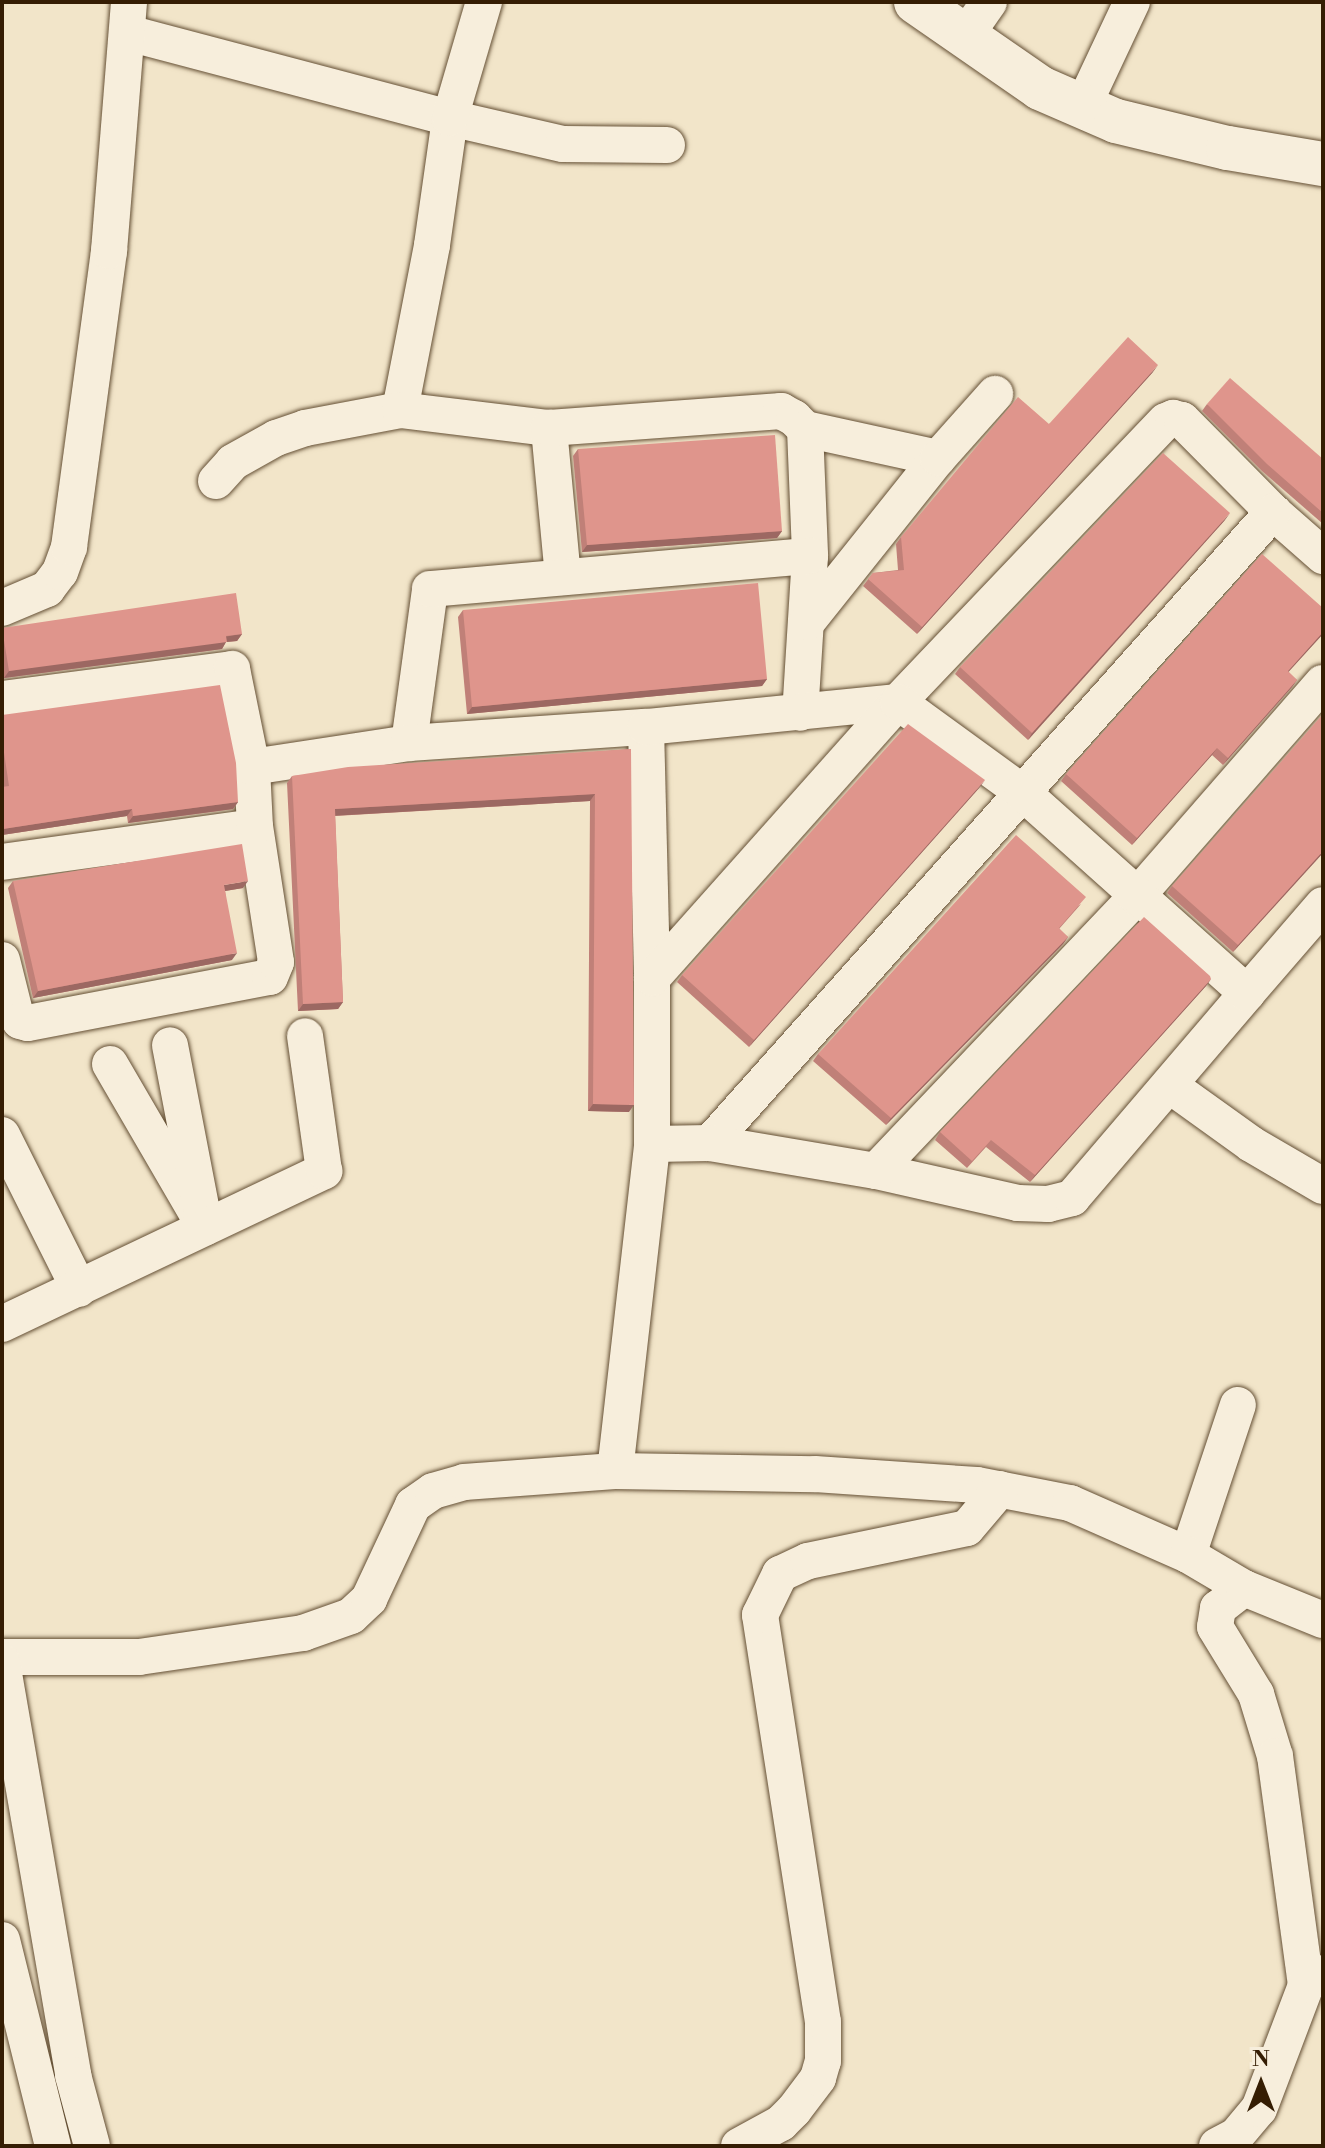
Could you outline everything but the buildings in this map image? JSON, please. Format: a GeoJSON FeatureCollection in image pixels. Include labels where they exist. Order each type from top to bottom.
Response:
{"type":"FeatureCollection","features":[{"type":"Feature","properties":{"kind":"street"},"geometry":{"type":"LineString","coordinates":[[400,410],[432,245],[450,118],[484,2]]}},
{"type":"Feature","properties":{"kind":"street"},"geometry":{"type":"LineString","coordinates":[[916,2],[977,18],[1040,88],[1116,121],[1228,148],[1323,164]]}},
{"type":"Feature","properties":{"kind":"street"},"geometry":{"type":"LineString","coordinates":[[1083,106],[1132,2]]}},
{"type":"Feature","properties":{"kind":"street"},"geometry":{"type":"LineString","coordinates":[[2,608],[47,589],[60,572],[69,547],[109,251],[128,18],[450,118],[563,144],[667,145]]}},
{"type":"Feature","properties":{"kind":"street"},"geometry":{"type":"LineString","coordinates":[[807,622],[938,458],[995,394]]}},
{"type":"Feature","properties":{"kind":"street"},"geometry":{"type":"LineString","coordinates":[[216,481],[233,462],[276,438],[305,428],[400,410],[549,428],[781,411],[805,429],[938,458]]}},
{"type":"Feature","properties":{"kind":"street"},"geometry":{"type":"LineString","coordinates":[[652,978],[898,702],[1166,421],[1182,420],[1273,512],[1323,556]]}},
{"type":"Feature","properties":{"kind":"street"},"geometry":{"type":"LineString","coordinates":[[549,428],[563,577]]}},
{"type":"Feature","properties":{"kind":"street"},"geometry":{"type":"LineString","coordinates":[[800,713],[810,556],[805,429]]}},
{"type":"Feature","properties":{"kind":"street"},"geometry":{"type":"LineString","coordinates":[[710,1143],[1273,512]]}},
{"type":"Feature","properties":{"kind":"street"},"geometry":{"type":"LineString","coordinates":[[409,743],[430,589],[810,556]]}},
{"type":"Feature","properties":{"kind":"street"},"geometry":{"type":"LineString","coordinates":[[2,699],[232,669],[252,767],[255,827],[276,962],[270,977],[28,1023],[20,1021],[15,1012],[2,960]]}},
{"type":"Feature","properties":{"kind":"street"},"geometry":{"type":"LineString","coordinates":[[876,1171],[1136,897],[1323,683]]}},
{"type":"Feature","properties":{"kind":"street"},"geometry":{"type":"LineString","coordinates":[[252,767],[409,743],[646,727],[898,702],[1022,792],[1247,993]]}},
{"type":"Feature","properties":{"kind":"street"},"geometry":{"type":"LineString","coordinates":[[615,1471],[652,1144],[646,727]]}},
{"type":"Feature","properties":{"kind":"street"},"geometry":{"type":"LineString","coordinates":[[2,862],[255,827]]}},
{"type":"Feature","properties":{"kind":"street"},"geometry":{"type":"LineString","coordinates":[[652,1144],[710,1143],[876,1171],[1018,1203],[1048,1204],[1072,1198],[1323,905]]}},
{"type":"Feature","properties":{"kind":"street"},"geometry":{"type":"LineString","coordinates":[[2,1324],[324,1171],[305,1036]]}},
{"type":"Feature","properties":{"kind":"street"},"geometry":{"type":"LineString","coordinates":[[170,1045],[205,1227]]}},
{"type":"Feature","properties":{"kind":"street"},"geometry":{"type":"LineString","coordinates":[[110,1064],[205,1227]]}},
{"type":"Feature","properties":{"kind":"street"},"geometry":{"type":"LineString","coordinates":[[1169,1085],[1251,1144],[1323,1186]]}},
{"type":"Feature","properties":{"kind":"street"},"geometry":{"type":"LineString","coordinates":[[2,1135],[79,1289]]}},
{"type":"Feature","properties":{"kind":"street"},"geometry":{"type":"LineString","coordinates":[[1188,1555],[1238,1405]]}},
{"type":"Feature","properties":{"kind":"street"},"geometry":{"type":"LineString","coordinates":[[92,2146],[73,2075],[2,1660],[139,1657],[303,1633],[351,1616],[369,1599],[413,1505],[433,1491],[464,1482],[615,1471],[815,1474],[1000,1489],[1070,1503],[1188,1555],[1244,1588],[1323,1620]]}},
{"type":"Feature","properties":{"kind":"street"},"geometry":{"type":"LineString","coordinates":[[739,2146],[788,2117],[818,2078],[823,2061],[823,2022],[760,1615],[780,1574],[808,1561],[967,1528],[1000,1489]]}},
{"type":"Feature","properties":{"kind":"street"},"geometry":{"type":"LineString","coordinates":[[1233,2143],[1259,2109],[1315,1979],[1275,1756],[1256,1694],[1215,1627],[1218,1608],[1244,1588]]}},
{"type":"Feature","properties":{"kind":"street"},"geometry":{"type":"LineString","coordinates":[[2,1940],[53,2146]]}}]}
